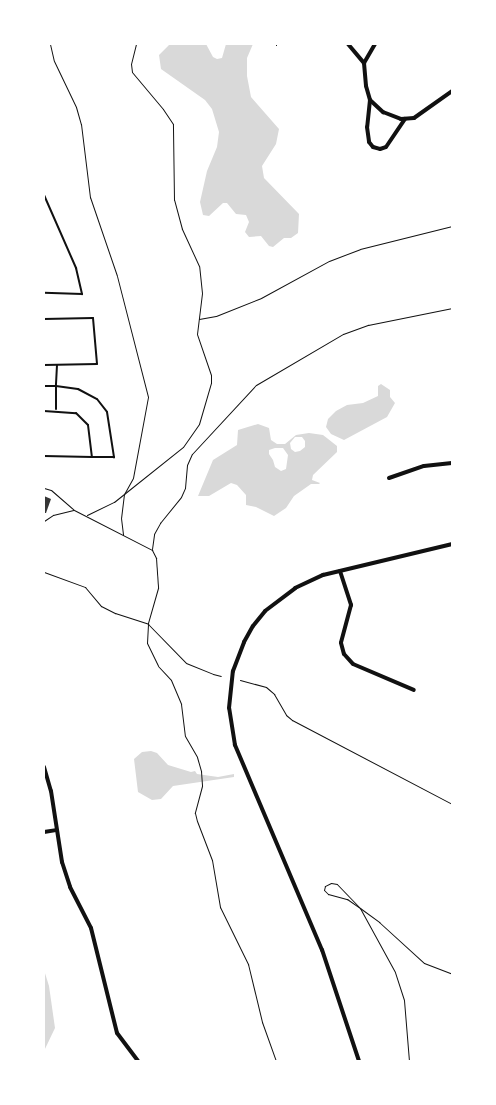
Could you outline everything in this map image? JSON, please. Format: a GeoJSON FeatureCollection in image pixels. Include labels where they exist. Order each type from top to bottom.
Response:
{"type":"FeatureCollection","features":[{"type":"Feature","properties":{"kind":"street"},"geometry":{"type":"LineString","coordinates":[[348,44],[364,63]]}},
{"type":"Feature","properties":{"kind":"street"},"geometry":{"type":"LineString","coordinates":[[375,44],[364,63],[366,86],[370,100],[367,127],[369,142],[373,147],[380,149],[386,147],[405,119]]}},
{"type":"Feature","properties":{"kind":"street"},"geometry":{"type":"LineString","coordinates":[[370,100],[383,112],[405,119],[420,115],[452,92]]}},
{"type":"Feature","properties":{"kind":"street"},"geometry":{"type":"LineString","coordinates":[[390,478],[424,466],[452,463]]}},
{"type":"Feature","properties":{"kind":"street"},"geometry":{"type":"LineString","coordinates":[[359,1061],[322,950],[241,761],[231,727],[230,690],[236,659],[253,626],[279,598],[314,578],[452,544]]}},
{"type":"Feature","properties":{"kind":"street"},"geometry":{"type":"LineString","coordinates":[[340,571],[351,606],[341,644],[344,654],[353,664],[414,690]]}},
{"type":"Feature","properties":{"kind":"street"},"geometry":{"type":"LineString","coordinates":[[44,767],[51,790],[62,862],[70,887],[91,928],[117,1033],[138,1061]]}},
{"type":"Feature","properties":{"kind":"street"},"geometry":{"type":"LineString","coordinates":[[44,832],[56,830]]}},
{"type":"Feature","properties":{"kind":"lane"},"geometry":{"type":"LineString","coordinates":[[44,195],[76,268],[82,294],[44,293]]}},
{"type":"Feature","properties":{"kind":"lane"},"geometry":{"type":"LineString","coordinates":[[44,322],[44,319],[93,318],[97,364],[44,365]]}},
{"type":"Feature","properties":{"kind":"lane"},"geometry":{"type":"LineString","coordinates":[[56,410],[57,365]]}},
{"type":"Feature","properties":{"kind":"lane"},"geometry":{"type":"LineString","coordinates":[[44,386],[78,389],[97,398],[106,412],[114,457],[44,456]]}},
{"type":"Feature","properties":{"kind":"lane"},"geometry":{"type":"LineString","coordinates":[[44,411],[56,410],[76,413],[88,425],[92,457]]}},
{"type":"Feature","properties":{"kind":"path"},"geometry":{"type":"LineString","coordinates":[[50,44],[54,61],[82,124],[90,197],[117,276],[148,397],[133,478],[124,494],[121,518],[123,535]]}},
{"type":"Feature","properties":{"kind":"path"},"geometry":{"type":"LineString","coordinates":[[86,515],[114,502],[182,447],[199,424],[211,375],[197,334],[202,293],[199,266],[177,214],[174,200],[173,124],[132,72],[131,64],[136,44]]}},
{"type":"Feature","properties":{"kind":"path"},"geometry":{"type":"LineString","coordinates":[[198,319],[216,316],[261,298],[329,261],[360,249],[452,226]]}},
{"type":"Feature","properties":{"kind":"path"},"geometry":{"type":"LineString","coordinates":[[276,1061],[260,1014],[248,964],[220,907],[212,860],[195,813],[202,786],[201,771],[197,757],[185,736],[181,704],[177,691],[151,654],[147,643],[148,624],[158,588],[156,558],[152,550],[154,534],[185,488],[187,465],[192,454],[256,385],[343,334],[368,325],[452,308]]}},
{"type":"Feature","properties":{"kind":"path"},"geometry":{"type":"LineString","coordinates":[[44,488],[51,490],[74,510],[152,550]]}},
{"type":"Feature","properties":{"kind":"path"},"geometry":{"type":"LineString","coordinates":[[44,521],[53,515],[74,510]]}},
{"type":"Feature","properties":{"kind":"path"},"geometry":{"type":"LineString","coordinates":[[44,572],[85,587],[101,606],[115,613],[148,624],[186,663],[221,676]]}},
{"type":"Feature","properties":{"kind":"path"},"geometry":{"type":"LineString","coordinates":[[239,680],[266,687],[274,694],[286,715],[292,720],[452,804]]}},
{"type":"Feature","properties":{"kind":"path"},"geometry":{"type":"LineString","coordinates":[[409,1061],[400,986],[360,908],[337,884],[331,883],[326,886],[324,890],[328,894],[347,899],[360,908],[379,922],[424,964],[452,974]]}},
{"type":"Feature","properties":{"kind":"shaded area"},"geometry":{"type":"Polygon","coordinates":[[[206,44],[213,57],[217,59],[222,58],[226,44],[253,44],[247,58],[247,76],[251,97],[279,129],[276,144],[262,166],[264,178],[299,214],[298,233],[291,238],[284,238],[273,247],[269,246],[261,236],[249,237],[245,232],[249,222],[246,215],[236,214],[227,203],[223,203],[209,216],[203,215],[200,202],[207,171],[217,147],[219,132],[212,109],[205,100],[161,69],[159,55],[169,45],[206,44]]]}},
{"type":"Feature","properties":{"kind":"shaded area"},"geometry":{"type":"Polygon","coordinates":[[[381,384],[390,390],[390,397],[395,403],[387,417],[344,440],[331,434],[326,427],[328,419],[336,411],[347,405],[363,403],[378,396],[378,386],[381,384]]]}},
{"type":"Feature","properties":{"kind":"shaded area"},"geometry":{"type":"Polygon","coordinates":[[[258,424],[269,428],[271,440],[277,444],[285,444],[296,435],[309,433],[323,435],[337,446],[337,452],[313,475],[312,480],[320,483],[311,484],[294,496],[286,508],[274,516],[256,507],[246,505],[246,495],[237,485],[231,483],[209,496],[198,496],[213,460],[237,445],[238,430],[258,424]],[[295,437],[290,443],[291,449],[295,452],[305,447],[305,441],[302,437],[295,437]],[[283,448],[269,450],[269,454],[275,467],[281,471],[286,469],[288,455],[283,448]]]}},
{"type":"Feature","properties":{"kind":"shaded area"},"geometry":{"type":"Polygon","coordinates":[[[151,751],[157,753],[168,765],[191,772],[195,771],[197,774],[218,777],[234,774],[234,777],[173,786],[161,799],[152,800],[138,792],[134,759],[142,752],[151,751]]]}},
{"type":"Feature","properties":{"kind":"shaded area"},"geometry":{"type":"Polygon","coordinates":[[[44,970],[49,986],[55,1028],[44,1051],[44,970]]]}},
{"type":"Feature","properties":{"kind":"building"},"geometry":{"type":"Polygon","coordinates":[[[44,496],[51,499],[46,513],[44,513],[44,496]]]}}]}
